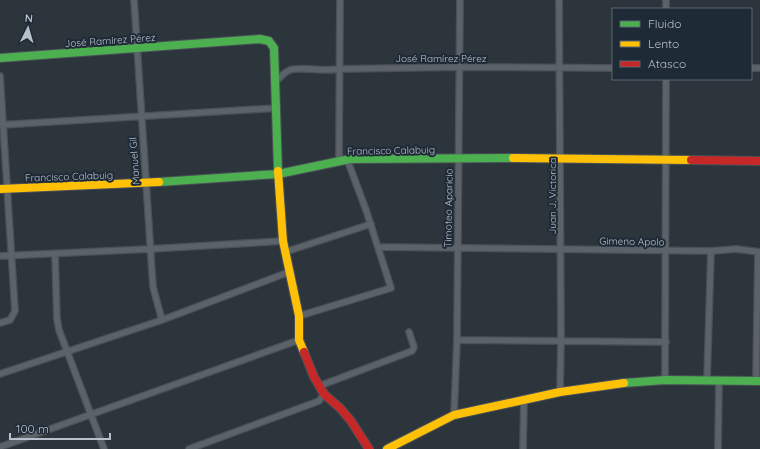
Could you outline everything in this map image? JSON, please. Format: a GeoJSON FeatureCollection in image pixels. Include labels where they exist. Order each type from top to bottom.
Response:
{"type":"FeatureCollection","features":[{"type":"Feature","properties":{"kind":"street","name":"Manuel Gil"},"geometry":{"type":"LineString","coordinates":[[134,0],[140,116],[154,297],[162,320]]}},
{"type":"Feature","properties":{"kind":"street"},"geometry":{"type":"LineString","coordinates":[[299,316],[392,288],[371,224],[343,160],[339,69],[340,0]]}},
{"type":"Feature","properties":{"kind":"street","name":"Timoteo Aparicio"},"geometry":{"type":"LineString","coordinates":[[454,415],[460,0]]}},
{"type":"Feature","properties":{"kind":"street","name":"Juan J. Victorica"},"geometry":{"type":"LineString","coordinates":[[559,0],[561,249],[560,392]]}},
{"type":"Feature","properties":{"kind":"street","name":"José Ramírez Pérez"},"geometry":{"type":"LineString","coordinates":[[0,58],[260,39],[269,41],[274,48],[275,82]]}},
{"type":"Feature","properties":{"kind":"street","name":"José Ramírez Pérez"},"geometry":{"type":"LineString","coordinates":[[275,82],[286,72],[292,69],[329,71],[339,69],[460,67],[612,68]]}},
{"type":"Feature","properties":{"kind":"street"},"geometry":{"type":"LineString","coordinates":[[0,76],[4,188],[12,256],[15,311],[10,320],[0,322]]}},
{"type":"Feature","properties":{"kind":"street"},"geometry":{"type":"LineString","coordinates":[[665,380],[667,250],[666,80]]}},
{"type":"Feature","properties":{"kind":"street"},"geometry":{"type":"LineString","coordinates":[[275,82],[278,174],[283,241],[299,316],[300,340],[314,377],[324,394],[340,408],[351,421],[369,449]]}},
{"type":"Feature","properties":{"kind":"street"},"geometry":{"type":"LineString","coordinates":[[2,124],[276,108]]}},
{"type":"Feature","properties":{"kind":"street","name":"Francisco Calabuig"},"geometry":{"type":"LineString","coordinates":[[4,188],[145,183],[278,174],[343,160],[560,158],[760,161]]}},
{"type":"Feature","properties":{"kind":"street"},"geometry":{"type":"LineString","coordinates":[[285,252],[371,224]]}},
{"type":"Feature","properties":{"kind":"street"},"geometry":{"type":"LineString","coordinates":[[0,256],[150,250],[283,241]]}},
{"type":"Feature","properties":{"kind":"street","name":"Gimeno Apolo"},"geometry":{"type":"LineString","coordinates":[[378,247],[711,251],[736,250],[759,252],[758,381]]}},
{"type":"Feature","properties":{"kind":"street"},"geometry":{"type":"LineString","coordinates":[[707,380],[711,251]]}},
{"type":"Feature","properties":{"kind":"street"},"geometry":{"type":"LineString","coordinates":[[55,254],[57,318],[104,449]]}},
{"type":"Feature","properties":{"kind":"street"},"geometry":{"type":"LineString","coordinates":[[0,374],[162,320],[289,272]]}},
{"type":"Feature","properties":{"kind":"street"},"geometry":{"type":"LineString","coordinates":[[319,386],[412,351],[414,347],[409,332]]}},
{"type":"Feature","properties":{"kind":"street"},"geometry":{"type":"LineString","coordinates":[[0,447],[90,413],[300,340]]}},
{"type":"Feature","properties":{"kind":"street"},"geometry":{"type":"LineString","coordinates":[[456,340],[666,342]]}},
{"type":"Feature","properties":{"kind":"street"},"geometry":{"type":"LineString","coordinates":[[387,449],[454,415],[560,392],[632,382],[665,380],[758,381]]}},
{"type":"Feature","properties":{"kind":"street"},"geometry":{"type":"LineString","coordinates":[[718,449],[719,380]]}},
{"type":"Feature","properties":{"kind":"street"},"geometry":{"type":"LineString","coordinates":[[189,449],[319,401],[324,394]]}},
{"type":"Feature","properties":{"kind":"street"},"geometry":{"type":"LineString","coordinates":[[523,449],[524,399]]}},
{"type":"Feature","properties":{"kind":"traffic: fast"},"geometry":{"type":"LineString","coordinates":[[0,58],[260,39],[269,41],[274,48],[278,171]]}},
{"type":"Feature","properties":{"kind":"traffic: fast"},"geometry":{"type":"LineString","coordinates":[[159,182],[278,174],[350,159],[513,158]]}},
{"type":"Feature","properties":{"kind":"traffic: fast"},"geometry":{"type":"LineString","coordinates":[[624,383],[665,380],[760,381]]}},
{"type":"Feature","properties":{"kind":"traffic: slow"},"geometry":{"type":"LineString","coordinates":[[513,158],[691,160]]}},
{"type":"Feature","properties":{"kind":"traffic: slow"},"geometry":{"type":"LineString","coordinates":[[278,171],[283,241],[299,316],[299,340],[304,352]]}},
{"type":"Feature","properties":{"kind":"traffic: slow"},"geometry":{"type":"LineString","coordinates":[[0,189],[159,182]]}},
{"type":"Feature","properties":{"kind":"traffic: slow"},"geometry":{"type":"LineString","coordinates":[[387,449],[454,415],[560,392],[624,383]]}},
{"type":"Feature","properties":{"kind":"traffic: jam"},"geometry":{"type":"LineString","coordinates":[[691,160],[760,161]]}},
{"type":"Feature","properties":{"kind":"traffic: jam"},"geometry":{"type":"LineString","coordinates":[[304,352],[314,377],[324,394],[340,408],[351,421],[369,449]]}}]}
